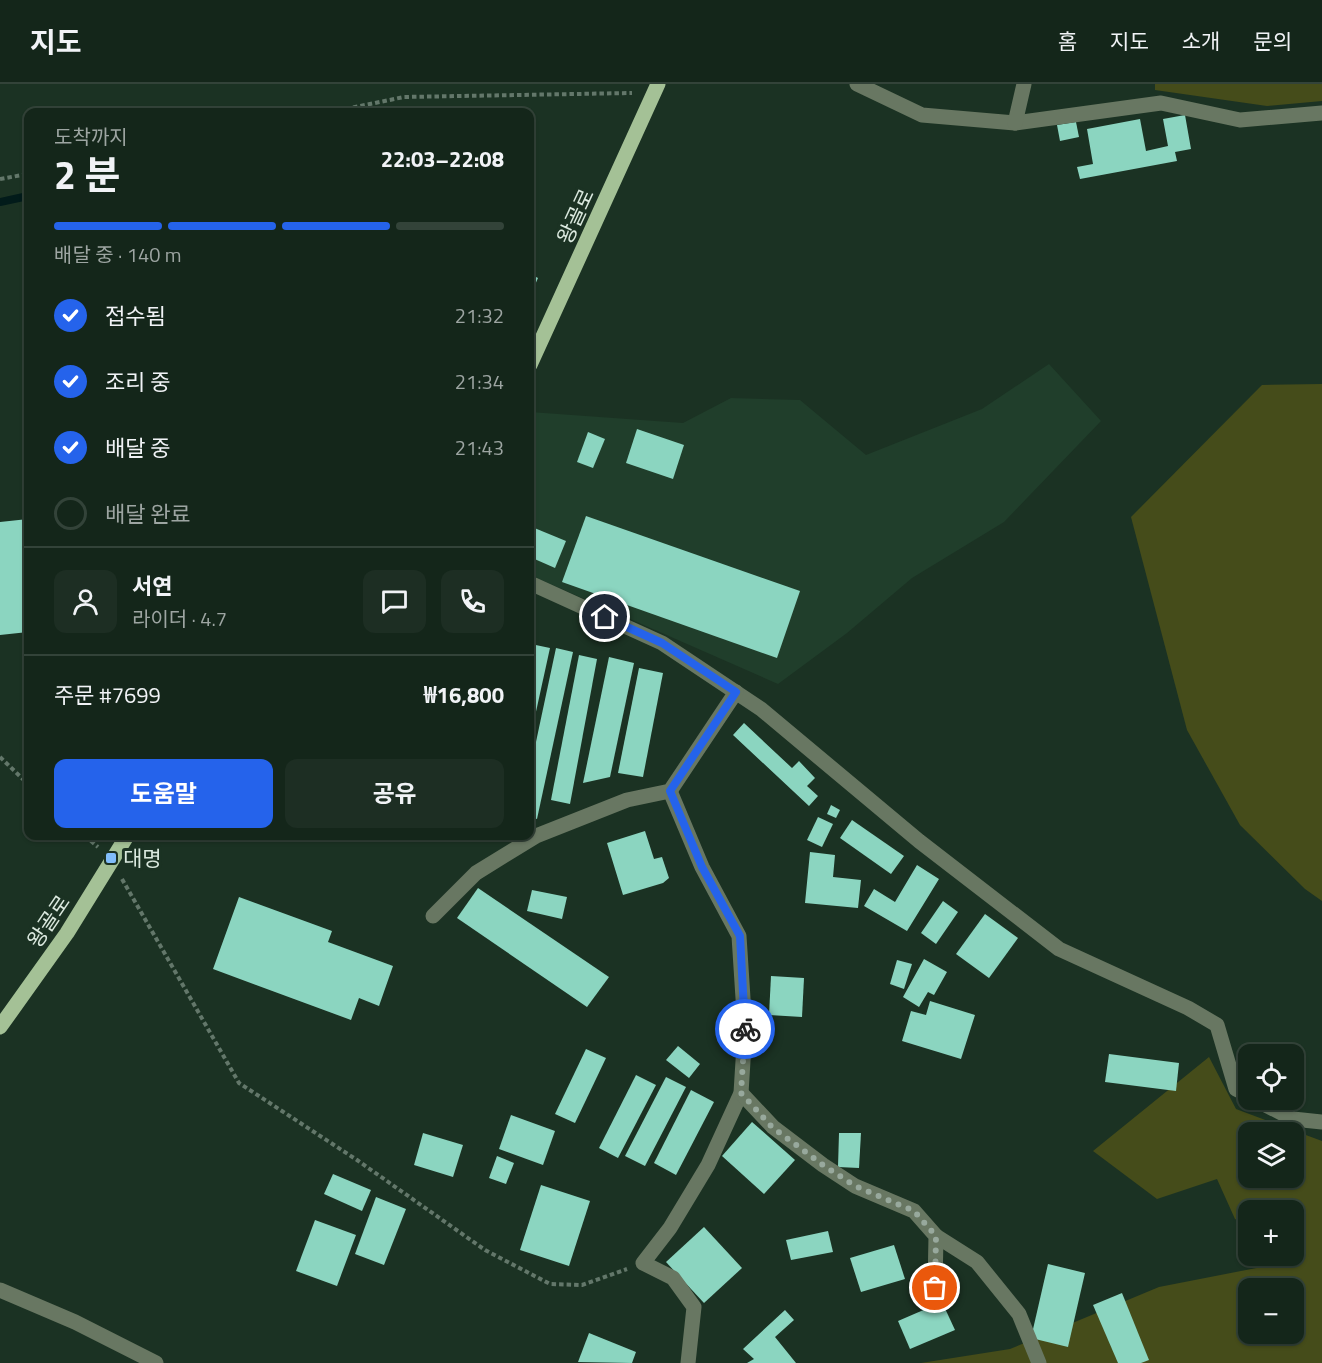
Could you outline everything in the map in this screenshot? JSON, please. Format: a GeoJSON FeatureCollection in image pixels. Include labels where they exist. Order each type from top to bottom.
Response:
{"type":"FeatureCollection","features":[{"type":"Feature","properties":{"kind":"main road","name":"왕골로"},"geometry":{"type":"LineString","coordinates":[[534,356],[656,88]]}},
{"type":"Feature","properties":{"kind":"main road","name":"왕골로"},"geometry":{"type":"LineString","coordinates":[[0,1027],[67,933],[124,840]]}},
{"type":"Feature","properties":{"kind":"street"},"geometry":{"type":"LineString","coordinates":[[857,84],[922,115],[1016,123],[1161,102],[1240,120],[1322,113]]}},
{"type":"Feature","properties":{"kind":"street"},"geometry":{"type":"LineString","coordinates":[[1016,123],[1024,84]]}},
{"type":"Feature","properties":{"kind":"street"},"geometry":{"type":"LineString","coordinates":[[534,585],[662,643],[761,709],[919,842],[1059,949],[1188,1008],[1217,1025],[1238,1081]]}},
{"type":"Feature","properties":{"kind":"street"},"geometry":{"type":"LineString","coordinates":[[534,837],[627,800],[670,791],[736,692]]}},
{"type":"Feature","properties":{"kind":"street"},"geometry":{"type":"LineString","coordinates":[[670,791],[702,867],[740,936],[745,1029],[741,1093],[708,1165],[670,1228],[643,1263],[673,1278],[694,1307],[688,1363]]}},
{"type":"Feature","properties":{"kind":"street"},"geometry":{"type":"LineString","coordinates":[[433,916],[476,873],[530,840]]}},
{"type":"Feature","properties":{"kind":"street"},"geometry":{"type":"LineString","coordinates":[[741,1093],[772,1127],[823,1165],[855,1186],[914,1211],[936,1236],[977,1262],[1019,1314],[1039,1363]]}},
{"type":"Feature","properties":{"kind":"street"},"geometry":{"type":"LineString","coordinates":[[1275,1110],[1293,1119],[1322,1122]]}},
{"type":"Feature","properties":{"kind":"street"},"geometry":{"type":"LineString","coordinates":[[935,1288],[936,1236]]}},
{"type":"Feature","properties":{"kind":"street"},"geometry":{"type":"LineString","coordinates":[[0,1290],[75,1322],[156,1363]]}},
{"type":"Feature","properties":{"kind":"path"},"geometry":{"type":"LineString","coordinates":[[350,108],[404,97],[656,88]]}},
{"type":"Feature","properties":{"kind":"path"},"geometry":{"type":"LineString","coordinates":[[0,179],[24,175]]}},
{"type":"Feature","properties":{"kind":"path"},"geometry":{"type":"LineString","coordinates":[[0,757],[24,780]]}},
{"type":"Feature","properties":{"kind":"path"},"geometry":{"type":"LineString","coordinates":[[90,840],[112,860],[239,1083],[357,1160],[485,1250],[550,1284],[582,1285],[643,1263]]}},
{"type":"Feature","properties":{"kind":"shaded area"},"geometry":{"type":"Polygon","coordinates":[[[1155,84],[1322,84],[1322,101],[1267,106],[1155,90],[1155,84]]]}},
{"type":"Feature","properties":{"kind":"shaded area"},"geometry":{"type":"Polygon","coordinates":[[[1049,364],[1101,421],[1004,522],[912,578],[847,633],[778,684],[534,575],[534,412],[683,423],[731,398],[800,400],[866,455],[982,409],[1049,364]]]}},
{"type":"Feature","properties":{"kind":"shaded area"},"geometry":{"type":"Polygon","coordinates":[[[1322,384],[1322,901],[1305,889],[1240,825],[1187,730],[1131,517],[1262,385],[1322,384]]]}},
{"type":"Feature","properties":{"kind":"shaded area"},"geometry":{"type":"Polygon","coordinates":[[[1209,1057],[1236,1109],[1271,1122],[1238,1122],[1238,1188],[1304,1188],[1304,1134],[1322,1141],[1322,1363],[921,1363],[1010,1349],[1159,1287],[1267,1266],[1304,1266],[1304,1200],[1238,1200],[1238,1220],[1235,1219],[1217,1179],[1157,1199],[1093,1151],[1209,1057]]]}},
{"type":"Feature","properties":{"kind":"building"},"geometry":{"type":"Polygon","coordinates":[[[1185,115],[1191,149],[1175,152],[1177,161],[1080,179],[1077,167],[1093,164],[1087,129],[1140,119],[1146,151],[1168,146],[1163,119],[1185,115]]]}},
{"type":"Feature","properties":{"kind":"building"},"geometry":{"type":"Polygon","coordinates":[[[1076,122],[1079,137],[1060,141],[1057,125],[1076,122]]]}},
{"type":"Feature","properties":{"kind":"building"},"geometry":{"type":"Polygon","coordinates":[[[637,429],[684,445],[673,479],[626,463],[637,429]]]}},
{"type":"Feature","properties":{"kind":"building"},"geometry":{"type":"Polygon","coordinates":[[[588,432],[605,439],[593,468],[577,462],[588,432]]]}},
{"type":"Feature","properties":{"kind":"building"},"geometry":{"type":"Polygon","coordinates":[[[586,516],[800,591],[777,658],[562,582],[586,516]]]}},
{"type":"Feature","properties":{"kind":"building"},"geometry":{"type":"Polygon","coordinates":[[[24,519],[24,632],[0,635],[0,522],[24,519]]]}},
{"type":"Feature","properties":{"kind":"building"},"geometry":{"type":"Polygon","coordinates":[[[534,528],[566,541],[555,568],[534,559],[534,528]]]}},
{"type":"Feature","properties":{"kind":"building"},"geometry":{"type":"Polygon","coordinates":[[[534,645],[550,648],[534,721],[534,645]]]}},
{"type":"Feature","properties":{"kind":"building"},"geometry":{"type":"Polygon","coordinates":[[[556,648],[573,652],[537,819],[534,818],[534,751],[556,648]]]}},
{"type":"Feature","properties":{"kind":"building"},"geometry":{"type":"Polygon","coordinates":[[[579,655],[597,659],[570,804],[551,800],[579,655]]]}},
{"type":"Feature","properties":{"kind":"building"},"geometry":{"type":"Polygon","coordinates":[[[609,657],[634,663],[610,777],[583,783],[609,657]]]}},
{"type":"Feature","properties":{"kind":"building"},"geometry":{"type":"Polygon","coordinates":[[[639,668],[663,673],[643,777],[618,773],[639,668]]]}},
{"type":"Feature","properties":{"kind":"building"},"geometry":{"type":"Polygon","coordinates":[[[744,723],[792,768],[799,761],[815,778],[807,786],[818,796],[809,806],[733,735],[744,723]]]}},
{"type":"Feature","properties":{"kind":"building"},"geometry":{"type":"Polygon","coordinates":[[[831,805],[840,810],[836,818],[827,814],[831,805]]]}},
{"type":"Feature","properties":{"kind":"building"},"geometry":{"type":"Polygon","coordinates":[[[818,817],[833,824],[822,847],[807,840],[818,817]]]}},
{"type":"Feature","properties":{"kind":"building"},"geometry":{"type":"Polygon","coordinates":[[[852,820],[904,856],[891,874],[840,838],[852,820]]]}},
{"type":"Feature","properties":{"kind":"building"},"geometry":{"type":"Polygon","coordinates":[[[645,831],[654,859],[662,857],[669,878],[663,883],[623,895],[607,843],[645,831]]]}},
{"type":"Feature","properties":{"kind":"building"},"geometry":{"type":"Polygon","coordinates":[[[810,852],[835,855],[833,877],[861,880],[858,908],[805,903],[810,852]]]}},
{"type":"Feature","properties":{"kind":"building"},"geometry":{"type":"Polygon","coordinates":[[[917,865],[939,879],[907,931],[864,906],[874,889],[895,902],[917,865]]]}},
{"type":"Feature","properties":{"kind":"building"},"geometry":{"type":"Polygon","coordinates":[[[478,888],[609,977],[587,1007],[457,918],[478,888]]]}},
{"type":"Feature","properties":{"kind":"building"},"geometry":{"type":"Polygon","coordinates":[[[532,890],[567,897],[562,919],[527,911],[532,890]]]}},
{"type":"Feature","properties":{"kind":"building"},"geometry":{"type":"Polygon","coordinates":[[[239,897],[332,931],[328,942],[393,966],[379,1006],[359,998],[351,1020],[213,969],[239,897]]]}},
{"type":"Feature","properties":{"kind":"building"},"geometry":{"type":"Polygon","coordinates":[[[943,901],[958,912],[936,944],[921,933],[943,901]]]}},
{"type":"Feature","properties":{"kind":"building"},"geometry":{"type":"Polygon","coordinates":[[[985,914],[1018,938],[989,978],[956,954],[985,914]]]}},
{"type":"Feature","properties":{"kind":"building"},"geometry":{"type":"Polygon","coordinates":[[[924,959],[947,972],[934,995],[928,992],[919,1007],[903,997],[924,959]]]}},
{"type":"Feature","properties":{"kind":"building"},"geometry":{"type":"Polygon","coordinates":[[[897,960],[912,964],[904,989],[890,984],[897,960]]]}},
{"type":"Feature","properties":{"kind":"building"},"geometry":{"type":"Polygon","coordinates":[[[771,976],[804,978],[802,1017],[769,1015],[771,976]]]}},
{"type":"Feature","properties":{"kind":"building"},"geometry":{"type":"Polygon","coordinates":[[[930,1001],[975,1015],[961,1059],[902,1041],[911,1011],[926,1015],[930,1001]]]}},
{"type":"Feature","properties":{"kind":"building"},"geometry":{"type":"Polygon","coordinates":[[[678,1046],[700,1064],[689,1078],[666,1060],[678,1046]]]}},
{"type":"Feature","properties":{"kind":"building"},"geometry":{"type":"Polygon","coordinates":[[[586,1049],[606,1058],[575,1123],[555,1114],[586,1049]]]}},
{"type":"Feature","properties":{"kind":"building"},"geometry":{"type":"Polygon","coordinates":[[[1109,1054],[1179,1063],[1176,1091],[1105,1082],[1109,1054]]]}},
{"type":"Feature","properties":{"kind":"building"},"geometry":{"type":"Polygon","coordinates":[[[636,1075],[656,1085],[618,1158],[599,1148],[636,1075]]]}},
{"type":"Feature","properties":{"kind":"building"},"geometry":{"type":"Polygon","coordinates":[[[666,1077],[686,1087],[645,1166],[625,1156],[666,1077]]]}},
{"type":"Feature","properties":{"kind":"building"},"geometry":{"type":"Polygon","coordinates":[[[691,1090],[714,1102],[676,1175],[654,1163],[691,1090]]]}},
{"type":"Feature","properties":{"kind":"building"},"geometry":{"type":"Polygon","coordinates":[[[511,1115],[555,1131],[543,1165],[499,1149],[511,1115]]]}},
{"type":"Feature","properties":{"kind":"building"},"geometry":{"type":"Polygon","coordinates":[[[752,1122],[795,1160],[764,1194],[722,1156],[752,1122]]]}},
{"type":"Feature","properties":{"kind":"building"},"geometry":{"type":"Polygon","coordinates":[[[423,1133],[463,1145],[453,1177],[414,1165],[423,1133]]]}},
{"type":"Feature","properties":{"kind":"building"},"geometry":{"type":"Polygon","coordinates":[[[839,1133],[861,1133],[859,1168],[838,1167],[839,1133]]]}},
{"type":"Feature","properties":{"kind":"building"},"geometry":{"type":"Polygon","coordinates":[[[497,1156],[514,1163],[506,1184],[489,1178],[497,1156]]]}},
{"type":"Feature","properties":{"kind":"building"},"geometry":{"type":"Polygon","coordinates":[[[333,1174],[371,1190],[362,1211],[324,1194],[333,1174]]]}},
{"type":"Feature","properties":{"kind":"building"},"geometry":{"type":"Polygon","coordinates":[[[541,1185],[590,1201],[569,1266],[520,1250],[541,1185]]]}},
{"type":"Feature","properties":{"kind":"building"},"geometry":{"type":"Polygon","coordinates":[[[376,1197],[406,1209],[384,1265],[355,1254],[376,1197]]]}},
{"type":"Feature","properties":{"kind":"building"},"geometry":{"type":"Polygon","coordinates":[[[315,1220],[356,1235],[337,1286],[296,1271],[315,1220]]]}},
{"type":"Feature","properties":{"kind":"building"},"geometry":{"type":"Polygon","coordinates":[[[704,1227],[742,1268],[704,1303],[666,1262],[704,1227]]]}},
{"type":"Feature","properties":{"kind":"building"},"geometry":{"type":"Polygon","coordinates":[[[828,1231],[833,1252],[791,1260],[786,1240],[828,1231]]]}},
{"type":"Feature","properties":{"kind":"building"},"geometry":{"type":"Polygon","coordinates":[[[894,1245],[905,1279],[861,1292],[850,1258],[894,1245]]]}},
{"type":"Feature","properties":{"kind":"building"},"geometry":{"type":"Polygon","coordinates":[[[1048,1264],[1085,1273],[1068,1347],[1031,1338],[1048,1264]]]}},
{"type":"Feature","properties":{"kind":"building"},"geometry":{"type":"Polygon","coordinates":[[[1122,1293],[1149,1360],[1141,1363],[1118,1363],[1093,1305],[1122,1293]]]}},
{"type":"Feature","properties":{"kind":"building"},"geometry":{"type":"Polygon","coordinates":[[[942,1302],[955,1330],[910,1349],[898,1321],[942,1302]]]}},
{"type":"Feature","properties":{"kind":"building"},"geometry":{"type":"Polygon","coordinates":[[[785,1310],[794,1320],[775,1337],[796,1363],[747,1363],[754,1359],[743,1349],[785,1310]]]}},
{"type":"Feature","properties":{"kind":"building"},"geometry":{"type":"Polygon","coordinates":[[[589,1333],[636,1352],[632,1363],[578,1362],[589,1333]]]}},
{"type":"Feature","properties":{"kind":"waterway"},"geometry":{"type":"LineString","coordinates":[[0,202],[24,197]]}},
{"type":"Feature","properties":{"kind":"way so far"},"geometry":{"type":"LineString","coordinates":[[745,1029],[741,1093],[772,1127],[823,1165],[855,1186],[914,1211],[936,1236],[935,1288]]}},
{"type":"Feature","properties":{"kind":"place","name":"대명"},"geometry":{"type":"Point","coordinates":[111,858]}},
{"type":"Feature","properties":{"kind":"route"},"geometry":{"type":"LineString","coordinates":[[605,617],[662,643],[736,692],[670,791],[702,867],[740,936],[745,1029]]}}]}
